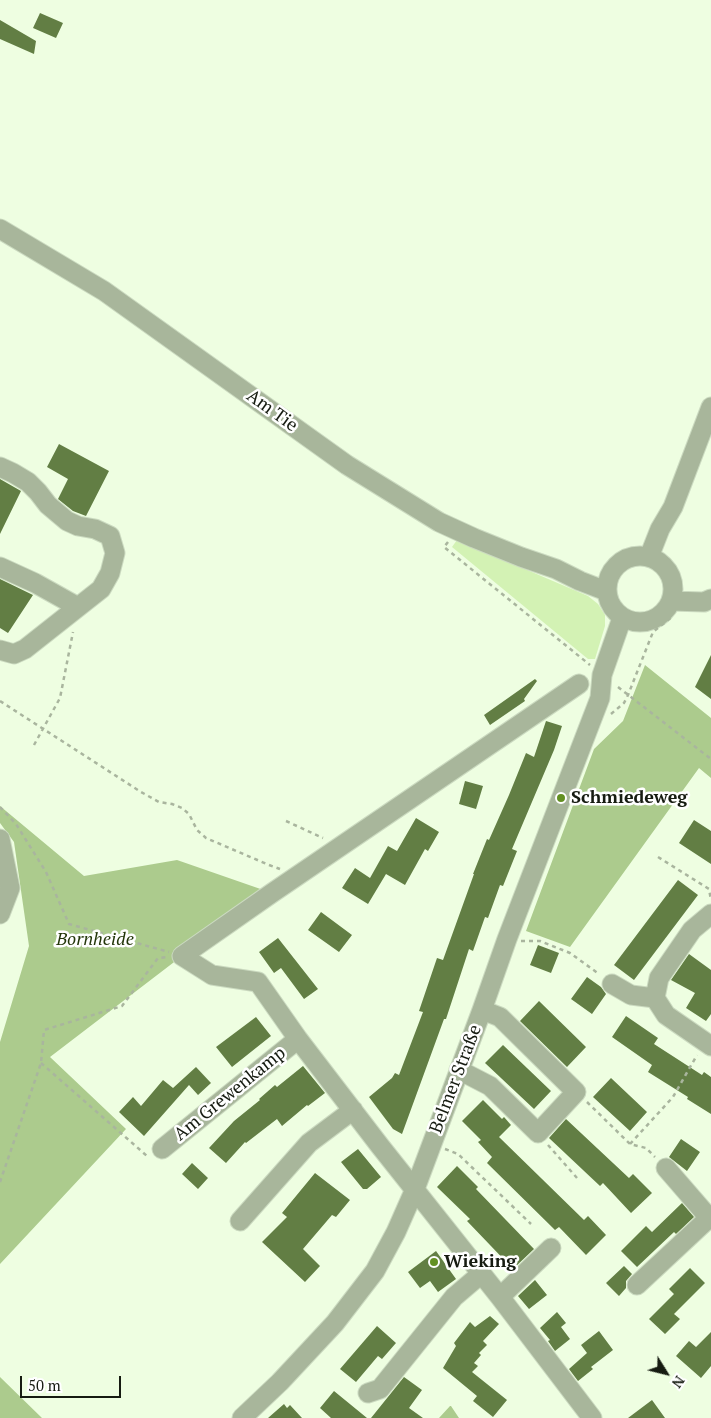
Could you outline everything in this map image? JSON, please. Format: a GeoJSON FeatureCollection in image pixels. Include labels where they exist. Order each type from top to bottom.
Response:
{"type":"FeatureCollection","features":[{"type":"Feature","properties":{"kind":"street","name":"Am Tie"},"geometry":{"type":"LineString","coordinates":[[0,229],[104,291],[347,465],[439,522],[521,558],[556,569],[580,581],[608,584]]}},
{"type":"Feature","properties":{"kind":"street"},"geometry":{"type":"LineString","coordinates":[[654,560],[670,532],[673,507],[711,407]]}},
{"type":"Feature","properties":{"kind":"street"},"geometry":{"type":"LineString","coordinates":[[0,467],[13,472],[28,482],[48,505],[67,521],[78,526],[95,529],[110,536],[116,553],[110,573],[101,589],[25,649],[14,654],[0,650]]}},
{"type":"Feature","properties":{"kind":"street"},"geometry":{"type":"LineString","coordinates":[[673,601],[671,578],[667,571],[654,560],[640,556],[629,558],[620,562],[612,570],[608,584],[609,602],[615,612],[629,620],[641,623],[656,618],[673,601],[706,592],[711,595]]}},
{"type":"Feature","properties":{"kind":"street"},"geometry":{"type":"LineString","coordinates":[[0,567],[35,583],[78,607]]}},
{"type":"Feature","properties":{"kind":"street"},"geometry":{"type":"LineString","coordinates":[[673,601],[704,602],[711,599]]}},
{"type":"Feature","properties":{"kind":"street","name":"Belmer Straße"},"geometry":{"type":"LineString","coordinates":[[242,1418],[280,1382],[341,1316],[374,1270],[396,1232],[415,1189],[507,939],[600,698],[612,682],[629,620]]}},
{"type":"Feature","properties":{"kind":"street","name":"Belmer Straße"},"geometry":{"type":"LineString","coordinates":[[600,698],[602,675],[629,620]]}},
{"type":"Feature","properties":{"kind":"street"},"geometry":{"type":"LineString","coordinates":[[182,956],[579,684]]}},
{"type":"Feature","properties":{"kind":"street"},"geometry":{"type":"LineString","coordinates":[[0,839],[10,888],[0,914]]}},
{"type":"Feature","properties":{"kind":"street"},"geometry":{"type":"LineString","coordinates":[[708,1044],[666,1015],[655,998],[659,978],[692,930],[711,914]]}},
{"type":"Feature","properties":{"kind":"street","name":"Am Grewenkamp"},"geometry":{"type":"LineString","coordinates":[[182,956],[212,975],[258,982],[298,1039],[592,1418]]}},
{"type":"Feature","properties":{"kind":"street"},"geometry":{"type":"LineString","coordinates":[[612,984],[631,995],[655,998]]}},
{"type":"Feature","properties":{"kind":"street"},"geometry":{"type":"LineString","coordinates":[[459,1070],[490,1086],[538,1133],[576,1092],[500,1017],[482,1010]]}},
{"type":"Feature","properties":{"kind":"street","name":"Am Grewenkamp"},"geometry":{"type":"LineString","coordinates":[[162,1149],[298,1039]]}},
{"type":"Feature","properties":{"kind":"street"},"geometry":{"type":"LineString","coordinates":[[240,1221],[309,1143],[353,1110]]}},
{"type":"Feature","properties":{"kind":"street"},"geometry":{"type":"LineString","coordinates":[[637,1285],[710,1219],[666,1168]]}},
{"type":"Feature","properties":{"kind":"street"},"geometry":{"type":"LineString","coordinates":[[500,1297],[551,1248]]}},
{"type":"Feature","properties":{"kind":"street"},"geometry":{"type":"LineString","coordinates":[[368,1394],[380,1388],[454,1297],[481,1274]]}},
{"type":"Feature","properties":{"kind":"path"},"geometry":{"type":"LineString","coordinates":[[456,530],[444,547],[596,670]]}},
{"type":"Feature","properties":{"kind":"path"},"geometry":{"type":"LineString","coordinates":[[608,718],[624,703],[653,632],[673,601]]}},
{"type":"Feature","properties":{"kind":"path"},"geometry":{"type":"LineString","coordinates":[[34,745],[60,698],[78,607]]}},
{"type":"Feature","properties":{"kind":"path"},"geometry":{"type":"LineString","coordinates":[[612,682],[711,759]]}},
{"type":"Feature","properties":{"kind":"path"},"geometry":{"type":"LineString","coordinates":[[0,701],[141,792],[159,802],[182,808],[189,814],[197,830],[206,838],[279,869],[284,868]]}},
{"type":"Feature","properties":{"kind":"path"},"geometry":{"type":"LineString","coordinates":[[0,807],[16,824],[46,872],[68,924],[182,956]]}},
{"type":"Feature","properties":{"kind":"path"},"geometry":{"type":"LineString","coordinates":[[286,821],[340,847]]}},
{"type":"Feature","properties":{"kind":"path"},"geometry":{"type":"LineString","coordinates":[[658,856],[709,889],[711,901]]}},
{"type":"Feature","properties":{"kind":"path"},"geometry":{"type":"LineString","coordinates":[[507,939],[522,942],[540,941],[570,953],[612,984]]}},
{"type":"Feature","properties":{"kind":"path"},"geometry":{"type":"LineString","coordinates":[[0,1182],[41,1063],[44,1030],[122,1006],[158,958],[182,956]]}},
{"type":"Feature","properties":{"kind":"path"},"geometry":{"type":"LineString","coordinates":[[630,1144],[673,1097],[708,1044]]}},
{"type":"Feature","properties":{"kind":"path"},"geometry":{"type":"LineString","coordinates":[[41,1063],[152,1160],[162,1149]]}},
{"type":"Feature","properties":{"kind":"path"},"geometry":{"type":"LineString","coordinates":[[576,1092],[630,1144],[646,1148],[666,1168]]}},
{"type":"Feature","properties":{"kind":"path"},"geometry":{"type":"LineString","coordinates":[[538,1133],[577,1178]]}},
{"type":"Feature","properties":{"kind":"path"},"geometry":{"type":"LineString","coordinates":[[432,1143],[458,1154],[531,1224]]}},
{"type":"Feature","properties":{"kind":"green space"},"geometry":{"type":"Polygon","coordinates":[[[457,540],[588,596],[598,604],[605,615],[605,626],[595,659],[588,659],[452,547],[457,540]]]}},
{"type":"Feature","properties":{"kind":"green space"},"geometry":{"type":"Polygon","coordinates":[[[645,665],[711,718],[711,778],[699,768],[570,947],[526,931],[594,749],[623,721],[645,665]]]}},
{"type":"Feature","properties":{"kind":"green space","name":"Bornheide"},"geometry":{"type":"Polygon","coordinates":[[[0,806],[84,876],[177,860],[272,893],[182,956],[50,1057],[126,1129],[0,1264],[0,1042],[29,946],[14,842],[0,823],[0,806]]]}},
{"type":"Feature","properties":{"kind":"green space"},"geometry":{"type":"Polygon","coordinates":[[[0,1377],[42,1418],[0,1418],[0,1377]]]}},
{"type":"Feature","properties":{"kind":"green space"},"geometry":{"type":"Polygon","coordinates":[[[450,1406],[459,1418],[439,1418],[450,1406]]]}},
{"type":"Feature","properties":{"kind":"building"},"geometry":{"type":"Polygon","coordinates":[[[40,13],[63,23],[56,38],[33,28],[40,13]]]}},
{"type":"Feature","properties":{"kind":"building"},"geometry":{"type":"Polygon","coordinates":[[[0,20],[36,41],[34,54],[0,39],[0,20]]]}},
{"type":"Feature","properties":{"kind":"building"},"geometry":{"type":"Polygon","coordinates":[[[59,444],[109,471],[86,516],[73,511],[58,499],[68,479],[47,467],[59,444]]]}},
{"type":"Feature","properties":{"kind":"building"},"geometry":{"type":"Polygon","coordinates":[[[0,479],[21,491],[0,534],[0,479]]]}},
{"type":"Feature","properties":{"kind":"building"},"geometry":{"type":"Polygon","coordinates":[[[0,579],[33,595],[8,633],[0,628],[0,579]]]}},
{"type":"Feature","properties":{"kind":"building"},"geometry":{"type":"Polygon","coordinates":[[[711,655],[711,699],[695,687],[711,655]]]}},
{"type":"Feature","properties":{"kind":"building"},"geometry":{"type":"Polygon","coordinates":[[[535,679],[537,681],[524,699],[525,701],[490,725],[484,715],[535,679]]]}},
{"type":"Feature","properties":{"kind":"building"},"geometry":{"type":"Polygon","coordinates":[[[546,721],[562,726],[554,750],[512,849],[517,851],[503,886],[500,885],[488,918],[485,917],[473,951],[469,949],[446,1019],[444,1019],[402,1134],[393,1129],[369,1097],[392,1078],[395,1073],[399,1075],[423,1012],[419,1011],[437,958],[443,960],[487,839],[489,840],[526,753],[534,757],[546,721]]]}},
{"type":"Feature","properties":{"kind":"building"},"geometry":{"type":"Polygon","coordinates":[[[465,781],[483,786],[476,809],[459,804],[465,781]]]}},
{"type":"Feature","properties":{"kind":"building"},"geometry":{"type":"Polygon","coordinates":[[[416,818],[439,832],[428,851],[425,849],[405,885],[386,874],[368,904],[342,888],[355,868],[370,878],[388,846],[397,851],[416,818]]]}},
{"type":"Feature","properties":{"kind":"building"},"geometry":{"type":"Polygon","coordinates":[[[694,820],[711,831],[711,864],[679,843],[694,820]]]}},
{"type":"Feature","properties":{"kind":"building"},"geometry":{"type":"Polygon","coordinates":[[[678,880],[698,895],[634,980],[614,965],[678,880]]]}},
{"type":"Feature","properties":{"kind":"building"},"geometry":{"type":"Polygon","coordinates":[[[321,912],[352,935],[339,952],[308,930],[321,912]]]}},
{"type":"Feature","properties":{"kind":"building"},"geometry":{"type":"Polygon","coordinates":[[[278,938],[318,989],[304,999],[281,968],[274,973],[259,952],[278,938]]]}},
{"type":"Feature","properties":{"kind":"building"},"geometry":{"type":"Polygon","coordinates":[[[538,945],[559,953],[551,973],[530,965],[538,945]]]}},
{"type":"Feature","properties":{"kind":"building"},"geometry":{"type":"Polygon","coordinates":[[[689,954],[711,970],[711,1014],[706,1021],[686,1008],[695,993],[671,980],[689,954]]]}},
{"type":"Feature","properties":{"kind":"building"},"geometry":{"type":"Polygon","coordinates":[[[587,977],[601,987],[606,994],[592,1014],[571,999],[587,977]]]}},
{"type":"Feature","properties":{"kind":"building"},"geometry":{"type":"Polygon","coordinates":[[[539,1001],[586,1047],[567,1067],[520,1021],[539,1001]]]}},
{"type":"Feature","properties":{"kind":"building"},"geometry":{"type":"Polygon","coordinates":[[[626,1016],[658,1038],[654,1044],[702,1075],[704,1072],[711,1077],[711,1114],[648,1072],[652,1065],[612,1037],[626,1016]]]}},
{"type":"Feature","properties":{"kind":"building"},"geometry":{"type":"Polygon","coordinates":[[[256,1017],[271,1036],[232,1067],[216,1047],[256,1017]]]}},
{"type":"Feature","properties":{"kind":"building"},"geometry":{"type":"Polygon","coordinates":[[[503,1045],[551,1091],[534,1109],[485,1063],[503,1045]]]}},
{"type":"Feature","properties":{"kind":"building"},"geometry":{"type":"Polygon","coordinates":[[[303,1066],[325,1093],[282,1126],[277,1119],[245,1142],[226,1163],[209,1148],[234,1121],[275,1085],[277,1087],[303,1066]]]}},
{"type":"Feature","properties":{"kind":"building"},"geometry":{"type":"Polygon","coordinates":[[[196,1067],[211,1083],[198,1095],[189,1085],[144,1136],[119,1112],[133,1097],[141,1106],[163,1080],[173,1088],[196,1067]]]}},
{"type":"Feature","properties":{"kind":"building"},"geometry":{"type":"Polygon","coordinates":[[[611,1078],[647,1112],[630,1131],[593,1097],[611,1078]]]}},
{"type":"Feature","properties":{"kind":"building"},"geometry":{"type":"Polygon","coordinates":[[[483,1100],[502,1119],[504,1117],[511,1125],[499,1137],[584,1220],[588,1216],[606,1235],[586,1255],[559,1227],[555,1230],[487,1163],[492,1157],[478,1142],[481,1140],[462,1121],[483,1100]]]}},
{"type":"Feature","properties":{"kind":"building"},"geometry":{"type":"Polygon","coordinates":[[[566,1119],[629,1178],[633,1174],[652,1193],[631,1213],[603,1183],[600,1186],[549,1138],[566,1119]]]}},
{"type":"Feature","properties":{"kind":"building"},"geometry":{"type":"Polygon","coordinates":[[[681,1139],[700,1152],[687,1171],[669,1157],[681,1139]]]}},
{"type":"Feature","properties":{"kind":"building"},"geometry":{"type":"Polygon","coordinates":[[[358,1149],[381,1177],[367,1189],[363,1189],[341,1162],[358,1149]]]}},
{"type":"Feature","properties":{"kind":"building"},"geometry":{"type":"Polygon","coordinates":[[[192,1163],[208,1178],[198,1189],[182,1174],[192,1163]]]}},
{"type":"Feature","properties":{"kind":"building"},"geometry":{"type":"Polygon","coordinates":[[[457,1166],[478,1187],[476,1189],[534,1249],[513,1269],[467,1221],[470,1219],[437,1187],[457,1166]]]}},
{"type":"Feature","properties":{"kind":"building"},"geometry":{"type":"Polygon","coordinates":[[[315,1173],[350,1200],[336,1217],[332,1215],[303,1249],[320,1266],[305,1282],[262,1242],[287,1217],[282,1213],[315,1173]]]}},
{"type":"Feature","properties":{"kind":"building"},"geometry":{"type":"Polygon","coordinates":[[[682,1203],[694,1217],[676,1234],[674,1232],[637,1267],[621,1251],[646,1226],[652,1232],[682,1203]]]}},
{"type":"Feature","properties":{"kind":"building"},"geometry":{"type":"Polygon","coordinates":[[[436,1251],[456,1279],[438,1292],[430,1281],[420,1288],[408,1272],[436,1251]]]}},
{"type":"Feature","properties":{"kind":"building"},"geometry":{"type":"Polygon","coordinates":[[[624,1266],[632,1274],[626,1281],[626,1288],[619,1296],[606,1283],[624,1266]]]}},
{"type":"Feature","properties":{"kind":"building"},"geometry":{"type":"Polygon","coordinates":[[[690,1268],[705,1283],[674,1314],[680,1319],[665,1334],[649,1319],[674,1294],[669,1289],[690,1268]]]}},
{"type":"Feature","properties":{"kind":"building"},"geometry":{"type":"Polygon","coordinates":[[[535,1280],[547,1295],[529,1309],[518,1296],[535,1280]]]}},
{"type":"Feature","properties":{"kind":"building"},"geometry":{"type":"Polygon","coordinates":[[[557,1312],[566,1323],[561,1327],[570,1339],[555,1351],[548,1341],[550,1340],[540,1328],[557,1312]]]}},
{"type":"Feature","properties":{"kind":"building"},"geometry":{"type":"Polygon","coordinates":[[[490,1316],[499,1324],[483,1341],[487,1345],[479,1353],[481,1355],[474,1363],[478,1366],[472,1372],[507,1400],[493,1417],[473,1401],[477,1396],[443,1368],[456,1346],[454,1343],[470,1322],[475,1327],[490,1316]]]}},
{"type":"Feature","properties":{"kind":"building"},"geometry":{"type":"Polygon","coordinates":[[[377,1326],[396,1343],[382,1359],[378,1356],[356,1382],[340,1369],[377,1326]]]}},
{"type":"Feature","properties":{"kind":"building"},"geometry":{"type":"Polygon","coordinates":[[[599,1331],[613,1350],[591,1367],[593,1369],[578,1381],[569,1369],[587,1353],[581,1345],[599,1331]]]}},
{"type":"Feature","properties":{"kind":"building"},"geometry":{"type":"Polygon","coordinates":[[[711,1332],[711,1366],[701,1378],[676,1356],[689,1341],[696,1347],[711,1332]]]}},
{"type":"Feature","properties":{"kind":"building"},"geometry":{"type":"Polygon","coordinates":[[[404,1377],[422,1390],[409,1408],[423,1418],[371,1418],[404,1377]]]}},
{"type":"Feature","properties":{"kind":"building"},"geometry":{"type":"Polygon","coordinates":[[[334,1391],[367,1418],[331,1418],[320,1408],[334,1391]]]}},
{"type":"Feature","properties":{"kind":"building"},"geometry":{"type":"Polygon","coordinates":[[[652,1400],[665,1418],[628,1418],[652,1400]]]}},
{"type":"Feature","properties":{"kind":"building"},"geometry":{"type":"Polygon","coordinates":[[[284,1404],[287,1408],[290,1405],[302,1418],[268,1418],[284,1404]]]}},
{"type":"Feature","properties":{"kind":"place","name":"Schmiedeweg"},"geometry":{"type":"Point","coordinates":[561,798]}},
{"type":"Feature","properties":{"kind":"place","name":"Wieking"},"geometry":{"type":"Point","coordinates":[434,1262]}}]}
